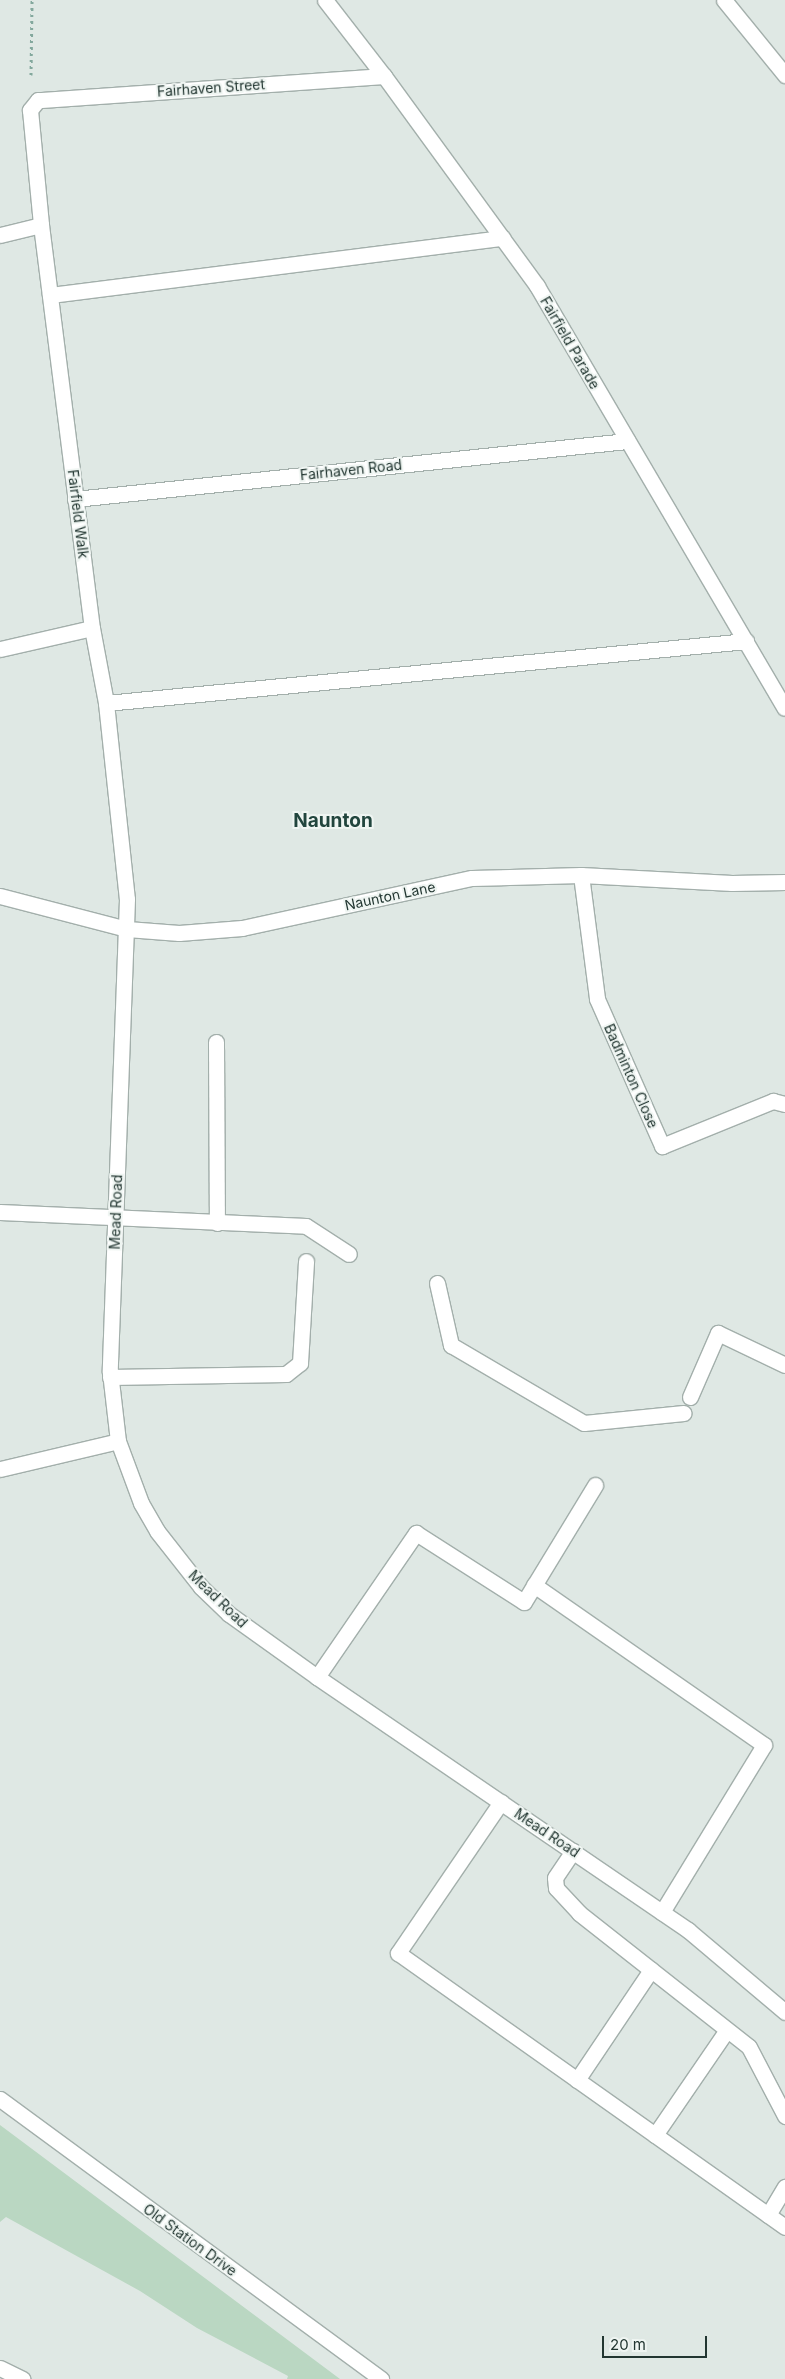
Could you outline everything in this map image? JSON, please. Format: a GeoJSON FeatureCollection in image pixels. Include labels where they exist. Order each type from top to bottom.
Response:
{"type":"FeatureCollection","features":[{"type":"Feature","properties":{"kind":"street","name":"Fairfield Parade"},"geometry":{"type":"LineString","coordinates":[[324,0],[384,76],[536,286],[785,708]]}},
{"type":"Feature","properties":{"kind":"street"},"geometry":{"type":"LineString","coordinates":[[724,0],[785,75]]}},
{"type":"Feature","properties":{"kind":"street","name":"Fairhaven Street"},"geometry":{"type":"LineString","coordinates":[[34,105],[384,76]]}},
{"type":"Feature","properties":{"kind":"street","name":"Fairfield Walk"},"geometry":{"type":"LineString","coordinates":[[34,105],[41,225],[92,628],[106,703],[127,899],[127,929]]}},
{"type":"Feature","properties":{"kind":"street"},"geometry":{"type":"LineString","coordinates":[[0,235],[41,225]]}},
{"type":"Feature","properties":{"kind":"street"},"geometry":{"type":"LineString","coordinates":[[50,295],[502,238]]}},
{"type":"Feature","properties":{"kind":"street","name":"Fairhaven Road"},"geometry":{"type":"LineString","coordinates":[[76,499],[628,441]]}},
{"type":"Feature","properties":{"kind":"street"},"geometry":{"type":"LineString","coordinates":[[0,649],[92,628]]}},
{"type":"Feature","properties":{"kind":"street"},"geometry":{"type":"LineString","coordinates":[[106,703],[746,641]]}},
{"type":"Feature","properties":{"kind":"street","name":"Naunton Lane"},"geometry":{"type":"LineString","coordinates":[[0,896],[127,929],[179,933],[242,928],[472,878],[581,875],[713,882],[785,882]]}},
{"type":"Feature","properties":{"kind":"street","name":"Badminton Close"},"geometry":{"type":"LineString","coordinates":[[581,875],[597,999],[662,1146],[773,1101],[785,1104]]}},
{"type":"Feature","properties":{"kind":"street","name":"Mead Road"},"geometry":{"type":"LineString","coordinates":[[127,929],[110,1377],[118,1441],[140,1503],[176,1558],[229,1614],[317,1677],[688,1930],[785,2012]]}},
{"type":"Feature","properties":{"kind":"street"},"geometry":{"type":"LineString","coordinates":[[216,1042],[217,1223]]}},
{"type":"Feature","properties":{"kind":"street"},"geometry":{"type":"LineString","coordinates":[[0,1212],[116,1219],[306,1226],[349,1254]]}},
{"type":"Feature","properties":{"kind":"street"},"geometry":{"type":"LineString","coordinates":[[110,1377],[286,1374],[300,1363],[306,1261]]}},
{"type":"Feature","properties":{"kind":"street"},"geometry":{"type":"LineString","coordinates":[[437,1283],[451,1345],[584,1423],[684,1413]]}},
{"type":"Feature","properties":{"kind":"street"},"geometry":{"type":"LineString","coordinates":[[690,1397],[718,1333],[785,1365]]}},
{"type":"Feature","properties":{"kind":"street"},"geometry":{"type":"LineString","coordinates":[[0,1469],[118,1441]]}},
{"type":"Feature","properties":{"kind":"street"},"geometry":{"type":"LineString","coordinates":[[317,1677],[416,1533],[524,1602],[595,1485]]}},
{"type":"Feature","properties":{"kind":"street"},"geometry":{"type":"LineString","coordinates":[[534,1585],[764,1745],[662,1912]]}},
{"type":"Feature","properties":{"kind":"street"},"geometry":{"type":"LineString","coordinates":[[501,1802],[398,1953],[785,2227]]}},
{"type":"Feature","properties":{"kind":"street"},"geometry":{"type":"LineString","coordinates":[[573,1851],[555,1878],[556,1888],[579,1913],[749,2048],[785,2116]]}},
{"type":"Feature","properties":{"kind":"street"},"geometry":{"type":"LineString","coordinates":[[577,2080],[651,1970]]}},
{"type":"Feature","properties":{"kind":"street"},"geometry":{"type":"LineString","coordinates":[[656,2135],[727,2030]]}},
{"type":"Feature","properties":{"kind":"street","name":"Old Station Drive"},"geometry":{"type":"LineString","coordinates":[[0,2099],[381,2379]]}},
{"type":"Feature","properties":{"kind":"street"},"geometry":{"type":"LineString","coordinates":[[768,2215],[785,2187]]}},
{"type":"Feature","properties":{"kind":"street"},"geometry":{"type":"LineString","coordinates":[[0,2368],[23,2379]]}},
{"type":"Feature","properties":{"kind":"path"},"geometry":{"type":"LineString","coordinates":[[32,0],[34,105]]}},
{"type":"Feature","properties":{"kind":"green space"},"geometry":{"type":"Polygon","coordinates":[[[0,2125],[340,2379],[287,2379],[288,2376],[197,2328],[140,2291],[6,2217],[0,2222],[0,2125]]]}},
{"type":"Feature","properties":{"kind":"district","name":"Naunton"},"geometry":{"type":"Point","coordinates":[333,821]}}]}
